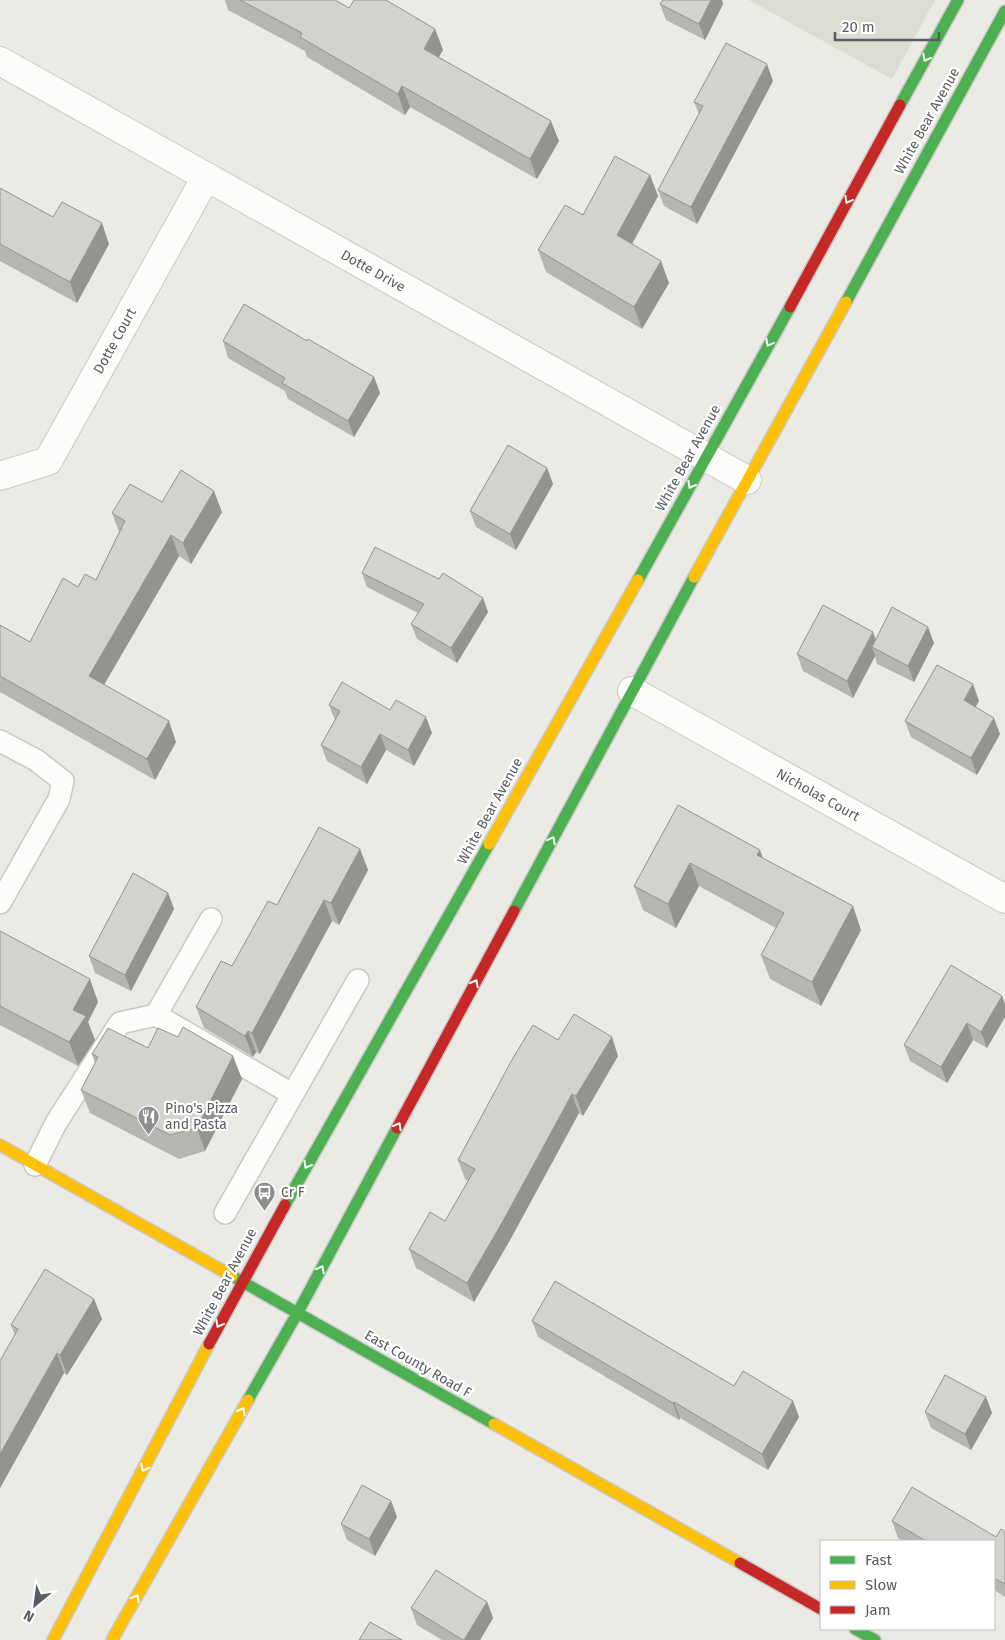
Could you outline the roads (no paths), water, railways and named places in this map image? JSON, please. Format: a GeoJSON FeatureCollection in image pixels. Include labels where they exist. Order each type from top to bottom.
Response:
{"type":"FeatureCollection","features":[{"type":"Feature","properties":{"kind":"main road","name":"White Bear Avenue"},"geometry":{"type":"LineString","coordinates":[[53,1640],[242,1280],[707,457],[958,0]]}},
{"type":"Feature","properties":{"kind":"main road","name":"White Bear Avenue"},"geometry":{"type":"LineString","coordinates":[[112,1640],[298,1312],[632,691],[1005,11]]}},
{"type":"Feature","properties":{"kind":"main road","name":"East County Road F"},"geometry":{"type":"LineString","coordinates":[[0,1146],[242,1280],[820,1608]]}},
{"type":"Feature","properties":{"kind":"main road"},"geometry":{"type":"LineString","coordinates":[[857,1630],[875,1640]]}},
{"type":"Feature","properties":{"kind":"street","name":"Dotte Drive"},"geometry":{"type":"LineString","coordinates":[[0,61],[747,480]]}},
{"type":"Feature","properties":{"kind":"street","name":"Dotte Court"},"geometry":{"type":"LineString","coordinates":[[0,476],[48,461],[206,177]]}},
{"type":"Feature","properties":{"kind":"street","name":"Nicholas Court"},"geometry":{"type":"LineString","coordinates":[[632,691],[1005,899]]}},
{"type":"Feature","properties":{"kind":"lane"},"geometry":{"type":"LineString","coordinates":[[0,741],[36,760],[62,781],[59,799],[0,903]]}},
{"type":"Feature","properties":{"kind":"lane"},"geometry":{"type":"LineString","coordinates":[[156,1015],[211,919]]}},
{"type":"Feature","properties":{"kind":"lane"},"geometry":{"type":"LineString","coordinates":[[225,1213],[358,980]]}},
{"type":"Feature","properties":{"kind":"lane"},"geometry":{"type":"LineString","coordinates":[[35,1165],[56,1123],[120,1023],[156,1015],[292,1094]]}},
{"type":"Feature","properties":{"kind":"place","name":"Pino's Pizza and Pasta"},"geometry":{"type":"Point","coordinates":[149,1135]}},
{"type":"Feature","properties":{"kind":"place","name":"Cr F"},"geometry":{"type":"Point","coordinates":[265,1211]}}]}
